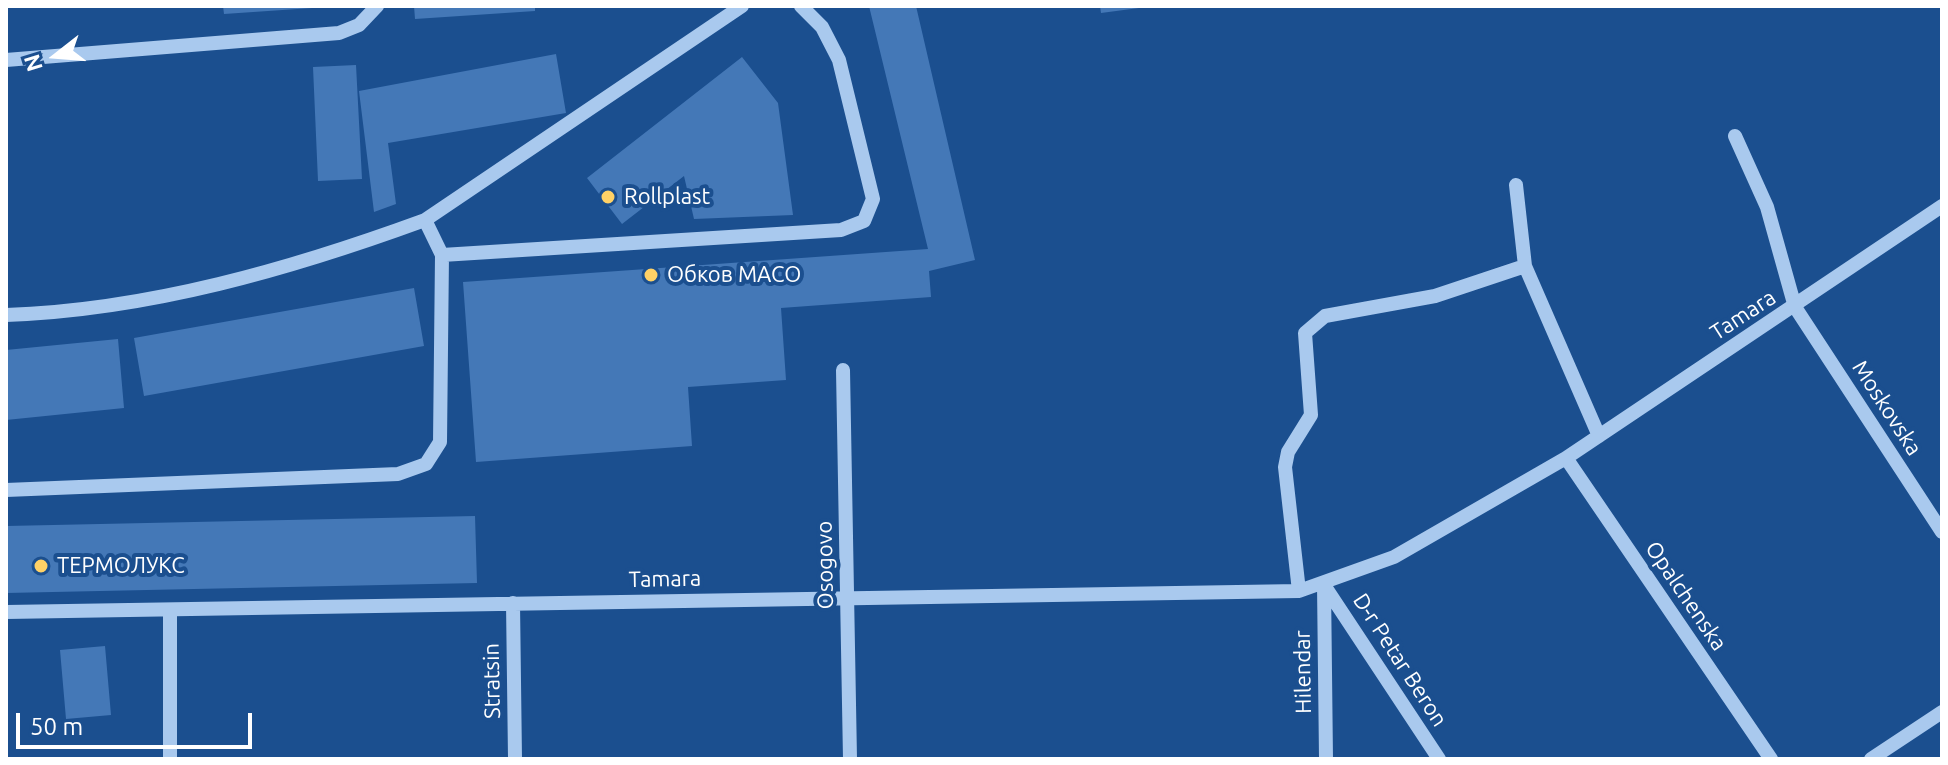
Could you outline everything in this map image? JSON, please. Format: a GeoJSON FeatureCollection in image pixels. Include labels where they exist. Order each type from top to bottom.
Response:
{"type":"FeatureCollection","features":[{"type":"Feature","properties":{"kind":"street"},"geometry":{"type":"LineString","coordinates":[[6,60],[339,33],[359,25],[377,6]]}},
{"type":"Feature","properties":{"kind":"street"},"geometry":{"type":"LineString","coordinates":[[6,315],[69,312],[142,302],[366,241],[425,220],[742,6]]}},
{"type":"Feature","properties":{"kind":"street"},"geometry":{"type":"LineString","coordinates":[[442,255],[841,230],[864,221],[873,199],[839,60],[822,27],[801,6]]}},
{"type":"Feature","properties":{"kind":"street","name":"Moskovska"},"geometry":{"type":"LineString","coordinates":[[1735,136],[1767,207],[1795,307],[1942,532]]}},
{"type":"Feature","properties":{"kind":"street"},"geometry":{"type":"LineString","coordinates":[[1516,185],[1525,266],[1599,436]]}},
{"type":"Feature","properties":{"kind":"street","name":"Tamara"},"geometry":{"type":"LineString","coordinates":[[6,612],[1299,591],[1324,585],[1394,557],[1566,458],[1942,206]]}},
{"type":"Feature","properties":{"kind":"street"},"geometry":{"type":"LineString","coordinates":[[6,490],[398,474],[426,464],[440,442],[442,255],[425,220]]}},
{"type":"Feature","properties":{"kind":"street"},"geometry":{"type":"LineString","coordinates":[[1299,591],[1285,467],[1288,452],[1311,415],[1305,333],[1325,316],[1435,296],[1525,266]]}},
{"type":"Feature","properties":{"kind":"street","name":"Osogovo"},"geometry":{"type":"LineString","coordinates":[[843,370],[850,759]]}},
{"type":"Feature","properties":{"kind":"street","name":"Opalchenska"},"geometry":{"type":"LineString","coordinates":[[1566,458],[1771,759]]}},
{"type":"Feature","properties":{"kind":"street","name":"Hilendar"},"geometry":{"type":"LineString","coordinates":[[1324,585],[1326,759]]}},
{"type":"Feature","properties":{"kind":"street","name":"D-r Petar Beron"},"geometry":{"type":"LineString","coordinates":[[1324,585],[1439,759]]}},
{"type":"Feature","properties":{"kind":"street","name":"Stratsin"},"geometry":{"type":"LineString","coordinates":[[513,603],[515,759]]}},
{"type":"Feature","properties":{"kind":"street"},"geometry":{"type":"LineString","coordinates":[[170,610],[170,759]]}},
{"type":"Feature","properties":{"kind":"street"},"geometry":{"type":"LineString","coordinates":[[1871,759],[1942,712]]}},
{"type":"Feature","properties":{"kind":"building"},"geometry":{"type":"Polygon","coordinates":[[[223,6],[312,6],[312,8],[224,14],[223,6]]]}},
{"type":"Feature","properties":{"kind":"building"},"geometry":{"type":"Polygon","coordinates":[[[414,6],[535,6],[535,11],[415,19],[414,6]]]}},
{"type":"Feature","properties":{"kind":"building"},"geometry":{"type":"Polygon","coordinates":[[[869,6],[916,6],[975,260],[929,271],[931,297],[781,308],[786,380],[688,387],[692,446],[476,462],[463,282],[928,249],[869,6]]]}},
{"type":"Feature","properties":{"kind":"building"},"geometry":{"type":"Polygon","coordinates":[[[1100,6],[1139,6],[1139,8],[1101,13],[1100,6]]]}},
{"type":"Feature","properties":{"kind":"building"},"geometry":{"type":"Polygon","coordinates":[[[556,54],[566,113],[388,143],[396,204],[374,212],[359,91],[556,54]]]}},
{"type":"Feature","properties":{"kind":"building"},"geometry":{"type":"Polygon","coordinates":[[[742,57],[778,103],[793,215],[694,219],[684,176],[622,224],[587,178],[742,57]]]}},
{"type":"Feature","properties":{"kind":"building"},"geometry":{"type":"Polygon","coordinates":[[[356,65],[362,179],[318,181],[313,67],[356,65]]]}},
{"type":"Feature","properties":{"kind":"building"},"geometry":{"type":"Polygon","coordinates":[[[414,288],[424,346],[144,396],[134,338],[414,288]]]}},
{"type":"Feature","properties":{"kind":"building"},"geometry":{"type":"Polygon","coordinates":[[[118,339],[124,408],[6,420],[6,350],[118,339]]]}},
{"type":"Feature","properties":{"kind":"building"},"geometry":{"type":"Polygon","coordinates":[[[475,516],[477,583],[6,593],[6,526],[475,516]]]}},
{"type":"Feature","properties":{"kind":"building"},"geometry":{"type":"Polygon","coordinates":[[[105,646],[111,715],[66,719],[60,650],[105,646]]]}},
{"type":"Feature","properties":{"kind":"place","name":"Rollplast"},"geometry":{"type":"Point","coordinates":[608,197]}},
{"type":"Feature","properties":{"kind":"place","name":"Обков MACO"},"geometry":{"type":"Point","coordinates":[651,275]}},
{"type":"Feature","properties":{"kind":"place","name":"ТЕРМОЛУКС"},"geometry":{"type":"Point","coordinates":[41,566]}}]}
